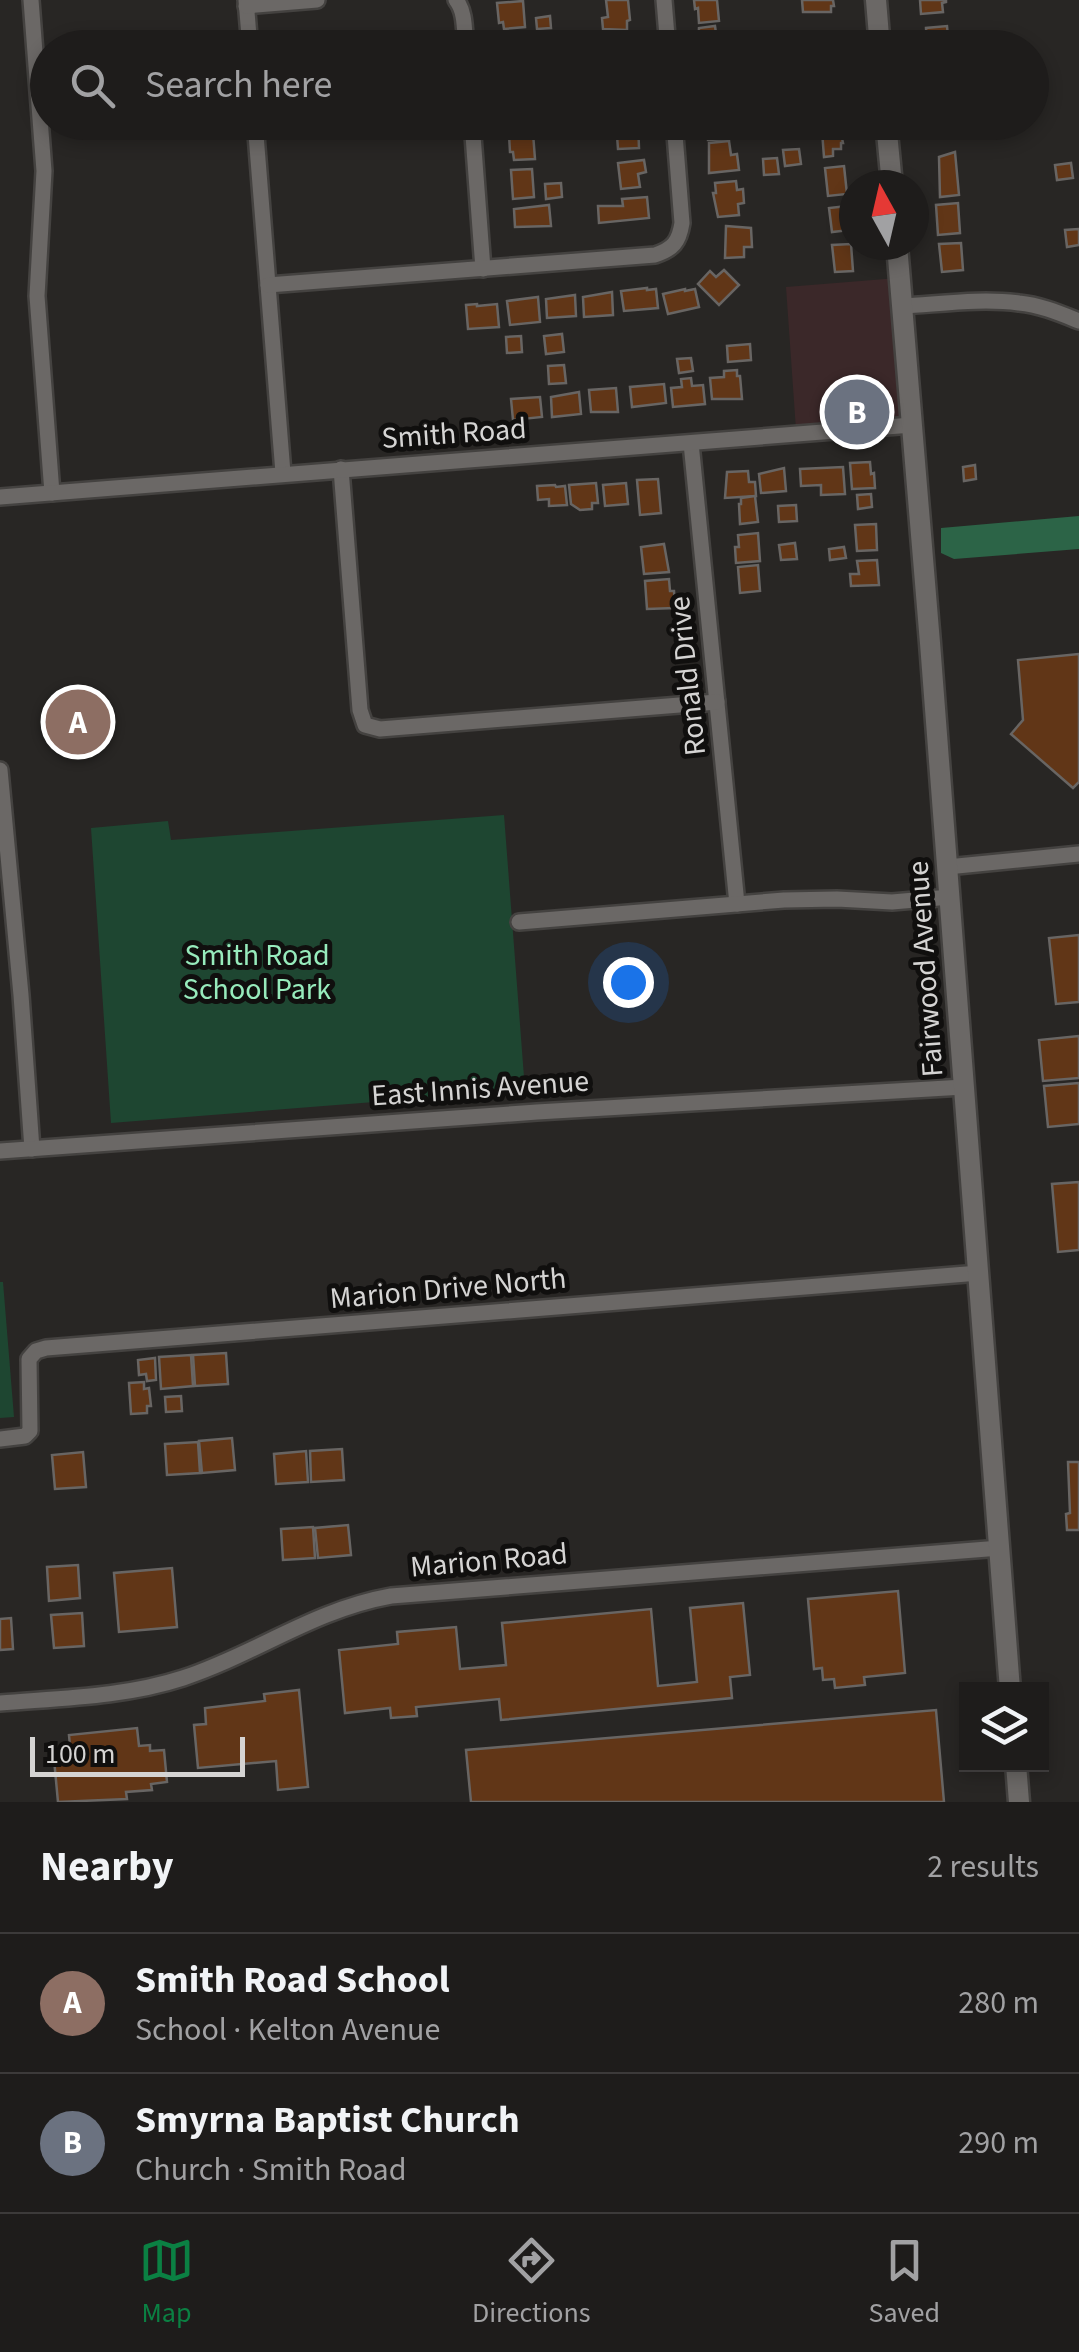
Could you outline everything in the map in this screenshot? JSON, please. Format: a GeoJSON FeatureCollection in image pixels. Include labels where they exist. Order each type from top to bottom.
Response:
{"type":"FeatureCollection","features":[{"type":"Feature","properties":{"kind":"street"},"geometry":{"type":"LineString","coordinates":[[30,0],[32,30]]}},
{"type":"Feature","properties":{"kind":"street"},"geometry":{"type":"LineString","coordinates":[[248,30],[246,3],[318,0]]}},
{"type":"Feature","properties":{"kind":"street"},"geometry":{"type":"LineString","coordinates":[[456,0],[463,13],[464,30]]}},
{"type":"Feature","properties":{"kind":"street"},"geometry":{"type":"LineString","coordinates":[[664,0],[666,30]]}},
{"type":"Feature","properties":{"kind":"street"},"geometry":{"type":"LineString","coordinates":[[876,0],[878,30]]}},
{"type":"Feature","properties":{"kind":"street"},"geometry":{"type":"LineString","coordinates":[[41,140],[44,171],[37,296],[52,492]]}},
{"type":"Feature","properties":{"kind":"street"},"geometry":{"type":"LineString","coordinates":[[256,140],[283,473]]}},
{"type":"Feature","properties":{"kind":"street"},"geometry":{"type":"LineString","coordinates":[[473,140],[483,268]]}},
{"type":"Feature","properties":{"kind":"street"},"geometry":{"type":"LineString","coordinates":[[268,285],[656,255],[670,250],[680,238],[675,140]]}},
{"type":"Feature","properties":{"kind":"street"},"geometry":{"type":"LineString","coordinates":[[888,140],[891,170]]}},
{"type":"Feature","properties":{"kind":"street","name":"Fairwood Avenue"},"geometry":{"type":"LineString","coordinates":[[898,260],[1009,1682]]}},
{"type":"Feature","properties":{"kind":"street"},"geometry":{"type":"LineString","coordinates":[[902,306],[1020,303],[1079,321]]}},
{"type":"Feature","properties":{"kind":"street","name":"Smith Road"},"geometry":{"type":"LineString","coordinates":[[0,497],[912,426]]}},
{"type":"Feature","properties":{"kind":"street","name":"Ronald Drive"},"geometry":{"type":"LineString","coordinates":[[690,444],[737,904]]}},
{"type":"Feature","properties":{"kind":"street"},"geometry":{"type":"LineString","coordinates":[[340,469],[360,710],[365,724],[380,729],[717,702]]}},
{"type":"Feature","properties":{"kind":"street"},"geometry":{"type":"LineString","coordinates":[[0,770],[7,922],[22,995],[32,1149]]}},
{"type":"Feature","properties":{"kind":"street"},"geometry":{"type":"LineString","coordinates":[[948,866],[1079,854]]}},
{"type":"Feature","properties":{"kind":"street"},"geometry":{"type":"LineString","coordinates":[[519,922],[737,904],[950,898]]}},
{"type":"Feature","properties":{"kind":"street","name":"East Innis Avenue"},"geometry":{"type":"LineString","coordinates":[[0,1152],[537,1112],[964,1087]]}},
{"type":"Feature","properties":{"kind":"street","name":"Marion Drive North"},"geometry":{"type":"LineString","coordinates":[[0,1440],[24,1436],[30,1430],[28,1369],[36,1351],[46,1348],[979,1273]]}},
{"type":"Feature","properties":{"kind":"street","name":"Marion Road"},"geometry":{"type":"LineString","coordinates":[[0,1703],[118,1693],[160,1685],[219,1664],[317,1617],[391,1596],[1000,1548]]}},
{"type":"Feature","properties":{"kind":"street"},"geometry":{"type":"LineString","coordinates":[[1016,1772],[1018,1802]]}},
{"type":"Feature","properties":{"kind":"shaded area"},"geometry":{"type":"Polygon","coordinates":[[[898,278],[910,421],[796,430],[786,287],[898,278]]]}},
{"type":"Feature","properties":{"kind":"green space"},"geometry":{"type":"Polygon","coordinates":[[[1079,516],[1079,549],[954,559],[941,553],[941,528],[1079,516]]]}},
{"type":"Feature","properties":{"kind":"green space","name":"Smith Road School Park"},"geometry":{"type":"Polygon","coordinates":[[[504,815],[525,1090],[111,1123],[91,828],[168,821],[171,840],[504,815]]]}},
{"type":"Feature","properties":{"kind":"green space"},"geometry":{"type":"Polygon","coordinates":[[[0,1282],[14,1417],[0,1418],[0,1282]]]}},
{"type":"Feature","properties":{"kind":"building"},"geometry":{"type":"Polygon","coordinates":[[[606,0],[628,0],[627,30],[603,29],[602,18],[608,17],[606,0]]]}},
{"type":"Feature","properties":{"kind":"building"},"geometry":{"type":"Polygon","coordinates":[[[694,0],[717,0],[719,21],[699,23],[694,0]]]}},
{"type":"Feature","properties":{"kind":"building"},"geometry":{"type":"Polygon","coordinates":[[[802,0],[833,0],[834,6],[831,12],[803,12],[802,0]]]}},
{"type":"Feature","properties":{"kind":"building"},"geometry":{"type":"Polygon","coordinates":[[[920,0],[946,2],[942,3],[943,12],[921,14],[920,0]]]}},
{"type":"Feature","properties":{"kind":"building"},"geometry":{"type":"Polygon","coordinates":[[[523,1],[525,27],[504,29],[503,22],[499,23],[497,3],[523,1]]]}},
{"type":"Feature","properties":{"kind":"building"},"geometry":{"type":"Polygon","coordinates":[[[550,16],[551,28],[537,29],[536,18],[550,16]]]}},
{"type":"Feature","properties":{"kind":"building"},"geometry":{"type":"Polygon","coordinates":[[[947,26],[947,30],[926,30],[947,26]]]}},
{"type":"Feature","properties":{"kind":"building"},"geometry":{"type":"Polygon","coordinates":[[[509,140],[534,140],[535,159],[514,160],[509,140]]]}},
{"type":"Feature","properties":{"kind":"building"},"geometry":{"type":"Polygon","coordinates":[[[617,140],[639,140],[639,148],[618,149],[617,140]]]}},
{"type":"Feature","properties":{"kind":"building"},"geometry":{"type":"Polygon","coordinates":[[[823,140],[842,140],[841,149],[833,149],[833,156],[824,157],[823,140]]]}},
{"type":"Feature","properties":{"kind":"building"},"geometry":{"type":"Polygon","coordinates":[[[729,141],[731,155],[737,154],[739,170],[709,173],[709,143],[729,141]]]}},
{"type":"Feature","properties":{"kind":"building"},"geometry":{"type":"Polygon","coordinates":[[[799,149],[801,164],[785,166],[783,150],[799,149]]]}},
{"type":"Feature","properties":{"kind":"building"},"geometry":{"type":"Polygon","coordinates":[[[955,152],[959,195],[940,197],[939,157],[955,152]]]}},
{"type":"Feature","properties":{"kind":"building"},"geometry":{"type":"Polygon","coordinates":[[[777,158],[779,174],[764,175],[763,159],[777,158]]]}},
{"type":"Feature","properties":{"kind":"building"},"geometry":{"type":"Polygon","coordinates":[[[644,160],[646,172],[638,174],[640,187],[621,189],[618,163],[644,160]]]}},
{"type":"Feature","properties":{"kind":"building"},"geometry":{"type":"Polygon","coordinates":[[[1071,163],[1073,178],[1057,180],[1055,165],[1071,163]]]}},
{"type":"Feature","properties":{"kind":"building"},"geometry":{"type":"Polygon","coordinates":[[[844,166],[844,170],[839,170],[839,195],[828,196],[825,168],[844,166]]]}},
{"type":"Feature","properties":{"kind":"building"},"geometry":{"type":"Polygon","coordinates":[[[532,169],[534,197],[513,199],[511,170],[532,169]]]}},
{"type":"Feature","properties":{"kind":"building"},"geometry":{"type":"Polygon","coordinates":[[[736,181],[737,190],[743,189],[744,203],[738,204],[739,215],[718,217],[715,183],[736,181]]]}},
{"type":"Feature","properties":{"kind":"building"},"geometry":{"type":"Polygon","coordinates":[[[561,183],[562,197],[546,199],[545,184],[561,183]]]}},
{"type":"Feature","properties":{"kind":"building"},"geometry":{"type":"Polygon","coordinates":[[[647,197],[649,218],[599,223],[598,206],[623,206],[622,199],[647,197]]]}},
{"type":"Feature","properties":{"kind":"building"},"geometry":{"type":"Polygon","coordinates":[[[958,203],[960,233],[938,235],[936,205],[958,203]]]}},
{"type":"Feature","properties":{"kind":"building"},"geometry":{"type":"Polygon","coordinates":[[[549,205],[551,226],[515,227],[514,209],[549,205]]]}},
{"type":"Feature","properties":{"kind":"building"},"geometry":{"type":"Polygon","coordinates":[[[839,207],[839,231],[832,232],[829,208],[839,207]]]}},
{"type":"Feature","properties":{"kind":"building"},"geometry":{"type":"Polygon","coordinates":[[[726,226],[751,228],[752,247],[744,247],[744,257],[725,258],[726,226]]]}},
{"type":"Feature","properties":{"kind":"building"},"geometry":{"type":"Polygon","coordinates":[[[1079,229],[1079,245],[1067,247],[1065,230],[1079,229]]]}},
{"type":"Feature","properties":{"kind":"building"},"geometry":{"type":"Polygon","coordinates":[[[961,243],[963,270],[942,272],[939,244],[961,243]]]}},
{"type":"Feature","properties":{"kind":"building"},"geometry":{"type":"Polygon","coordinates":[[[832,245],[839,245],[839,260],[852,260],[853,271],[835,272],[832,245]]]}},
{"type":"Feature","properties":{"kind":"building"},"geometry":{"type":"Polygon","coordinates":[[[724,270],[739,285],[719,305],[698,284],[710,271],[716,277],[724,270]]]}},
{"type":"Feature","properties":{"kind":"building"},"geometry":{"type":"Polygon","coordinates":[[[656,289],[658,308],[624,311],[621,291],[656,289]]]}},
{"type":"Feature","properties":{"kind":"building"},"geometry":{"type":"Polygon","coordinates":[[[695,289],[699,307],[668,314],[663,294],[695,289]]]}},
{"type":"Feature","properties":{"kind":"building"},"geometry":{"type":"Polygon","coordinates":[[[612,292],[613,315],[584,317],[583,297],[612,292]]]}},
{"type":"Feature","properties":{"kind":"building"},"geometry":{"type":"Polygon","coordinates":[[[575,295],[576,316],[547,318],[546,299],[575,295]]]}},
{"type":"Feature","properties":{"kind":"building"},"geometry":{"type":"Polygon","coordinates":[[[538,297],[540,322],[510,325],[507,301],[538,297]]]}},
{"type":"Feature","properties":{"kind":"building"},"geometry":{"type":"Polygon","coordinates":[[[497,304],[499,327],[468,329],[466,305],[497,304]]]}},
{"type":"Feature","properties":{"kind":"building"},"geometry":{"type":"Polygon","coordinates":[[[562,334],[564,352],[546,354],[544,336],[562,334]]]}},
{"type":"Feature","properties":{"kind":"building"},"geometry":{"type":"Polygon","coordinates":[[[521,336],[522,352],[507,353],[506,337],[521,336]]]}},
{"type":"Feature","properties":{"kind":"building"},"geometry":{"type":"Polygon","coordinates":[[[750,344],[751,360],[728,362],[727,346],[750,344]]]}},
{"type":"Feature","properties":{"kind":"building"},"geometry":{"type":"Polygon","coordinates":[[[691,358],[693,371],[679,373],[677,359],[691,358]]]}},
{"type":"Feature","properties":{"kind":"building"},"geometry":{"type":"Polygon","coordinates":[[[564,365],[566,383],[549,384],[548,366],[564,365]]]}},
{"type":"Feature","properties":{"kind":"building"},"geometry":{"type":"Polygon","coordinates":[[[737,370],[742,399],[712,399],[710,378],[724,377],[724,371],[737,370]]]}},
{"type":"Feature","properties":{"kind":"building"},"geometry":{"type":"Polygon","coordinates":[[[691,378],[692,386],[703,385],[705,404],[673,407],[671,388],[682,387],[681,379],[691,378]]]}},
{"type":"Feature","properties":{"kind":"building"},"geometry":{"type":"Polygon","coordinates":[[[664,384],[666,403],[632,407],[630,387],[664,384]]]}},
{"type":"Feature","properties":{"kind":"building"},"geometry":{"type":"Polygon","coordinates":[[[616,388],[618,412],[591,412],[589,390],[616,388]]]}},
{"type":"Feature","properties":{"kind":"building"},"geometry":{"type":"Polygon","coordinates":[[[579,392],[581,414],[552,417],[551,397],[579,392]]]}},
{"type":"Feature","properties":{"kind":"building"},"geometry":{"type":"Polygon","coordinates":[[[540,397],[542,417],[513,420],[511,399],[540,397]]]}},
{"type":"Feature","properties":{"kind":"building"},"geometry":{"type":"Polygon","coordinates":[[[870,462],[875,488],[852,489],[850,463],[870,462]]]}},
{"type":"Feature","properties":{"kind":"building"},"geometry":{"type":"Polygon","coordinates":[[[975,465],[976,479],[964,481],[963,467],[975,465]]]}},
{"type":"Feature","properties":{"kind":"building"},"geometry":{"type":"Polygon","coordinates":[[[843,467],[845,494],[821,495],[821,485],[801,486],[800,469],[843,467]]]}},
{"type":"Feature","properties":{"kind":"building"},"geometry":{"type":"Polygon","coordinates":[[[784,468],[786,491],[761,493],[759,474],[784,468]]]}},
{"type":"Feature","properties":{"kind":"building"},"geometry":{"type":"Polygon","coordinates":[[[748,471],[749,482],[755,482],[756,496],[725,498],[727,472],[748,471]]]}},
{"type":"Feature","properties":{"kind":"building"},"geometry":{"type":"Polygon","coordinates":[[[658,479],[661,513],[640,515],[637,480],[658,479]]]}},
{"type":"Feature","properties":{"kind":"building"},"geometry":{"type":"Polygon","coordinates":[[[596,483],[598,503],[592,503],[592,509],[580,510],[571,504],[569,485],[596,483]]]}},
{"type":"Feature","properties":{"kind":"building"},"geometry":{"type":"Polygon","coordinates":[[[626,483],[628,504],[605,506],[603,485],[626,483]]]}},
{"type":"Feature","properties":{"kind":"building"},"geometry":{"type":"Polygon","coordinates":[[[537,486],[565,486],[567,505],[549,506],[549,499],[538,500],[537,486]]]}},
{"type":"Feature","properties":{"kind":"building"},"geometry":{"type":"Polygon","coordinates":[[[871,494],[872,507],[858,509],[857,495],[871,494]]]}},
{"type":"Feature","properties":{"kind":"building"},"geometry":{"type":"Polygon","coordinates":[[[755,496],[758,522],[740,524],[741,498],[755,496]]]}},
{"type":"Feature","properties":{"kind":"building"},"geometry":{"type":"Polygon","coordinates":[[[796,505],[797,521],[779,522],[778,506],[796,505]]]}},
{"type":"Feature","properties":{"kind":"building"},"geometry":{"type":"Polygon","coordinates":[[[876,524],[877,550],[857,551],[855,525],[876,524]]]}},
{"type":"Feature","properties":{"kind":"building"},"geometry":{"type":"Polygon","coordinates":[[[758,533],[760,561],[736,563],[738,535],[758,533]]]}},
{"type":"Feature","properties":{"kind":"building"},"geometry":{"type":"Polygon","coordinates":[[[795,543],[797,559],[781,560],[779,545],[795,543]]]}},
{"type":"Feature","properties":{"kind":"building"},"geometry":{"type":"Polygon","coordinates":[[[664,544],[669,572],[644,574],[641,547],[664,544]]]}},
{"type":"Feature","properties":{"kind":"building"},"geometry":{"type":"Polygon","coordinates":[[[844,547],[846,558],[830,560],[829,549],[844,547]]]}},
{"type":"Feature","properties":{"kind":"building"},"geometry":{"type":"Polygon","coordinates":[[[877,560],[879,585],[851,586],[850,574],[859,574],[857,561],[877,560]]]}},
{"type":"Feature","properties":{"kind":"building"},"geometry":{"type":"Polygon","coordinates":[[[758,565],[760,591],[740,593],[738,567],[758,565]]]}},
{"type":"Feature","properties":{"kind":"building"},"geometry":{"type":"Polygon","coordinates":[[[669,579],[675,608],[647,609],[645,581],[669,579]]]}},
{"type":"Feature","properties":{"kind":"building"},"geometry":{"type":"Polygon","coordinates":[[[1079,654],[1079,782],[1073,788],[1011,734],[1023,720],[1018,660],[1079,654]]]}},
{"type":"Feature","properties":{"kind":"building"},"geometry":{"type":"Polygon","coordinates":[[[1079,935],[1079,1002],[1056,1004],[1049,938],[1079,935]]]}},
{"type":"Feature","properties":{"kind":"building"},"geometry":{"type":"Polygon","coordinates":[[[1079,1036],[1079,1078],[1043,1081],[1039,1040],[1079,1036]]]}},
{"type":"Feature","properties":{"kind":"building"},"geometry":{"type":"Polygon","coordinates":[[[1079,1083],[1079,1124],[1048,1127],[1044,1086],[1079,1083]]]}},
{"type":"Feature","properties":{"kind":"building"},"geometry":{"type":"Polygon","coordinates":[[[1079,1182],[1079,1250],[1058,1252],[1052,1184],[1079,1182]]]}},
{"type":"Feature","properties":{"kind":"building"},"geometry":{"type":"Polygon","coordinates":[[[226,1353],[228,1384],[195,1386],[193,1355],[226,1353]]]}},
{"type":"Feature","properties":{"kind":"building"},"geometry":{"type":"Polygon","coordinates":[[[191,1355],[193,1386],[161,1389],[159,1357],[191,1355]]]}},
{"type":"Feature","properties":{"kind":"building"},"geometry":{"type":"Polygon","coordinates":[[[155,1358],[156,1380],[147,1381],[146,1374],[139,1375],[138,1360],[155,1358]]]}},
{"type":"Feature","properties":{"kind":"building"},"geometry":{"type":"Polygon","coordinates":[[[144,1382],[144,1389],[149,1388],[151,1406],[147,1406],[147,1413],[131,1414],[129,1383],[144,1382]]]}},
{"type":"Feature","properties":{"kind":"building"},"geometry":{"type":"Polygon","coordinates":[[[181,1396],[182,1411],[166,1412],[165,1397],[181,1396]]]}},
{"type":"Feature","properties":{"kind":"building"},"geometry":{"type":"Polygon","coordinates":[[[232,1438],[235,1470],[202,1473],[199,1441],[232,1438]]]}},
{"type":"Feature","properties":{"kind":"building"},"geometry":{"type":"Polygon","coordinates":[[[198,1442],[200,1473],[167,1475],[165,1444],[198,1442]]]}},
{"type":"Feature","properties":{"kind":"building"},"geometry":{"type":"Polygon","coordinates":[[[342,1449],[344,1480],[311,1482],[310,1451],[342,1449]]]}},
{"type":"Feature","properties":{"kind":"building"},"geometry":{"type":"Polygon","coordinates":[[[306,1451],[308,1482],[276,1484],[274,1454],[306,1451]]]}},
{"type":"Feature","properties":{"kind":"building"},"geometry":{"type":"Polygon","coordinates":[[[83,1452],[86,1487],[55,1489],[52,1455],[83,1452]]]}},
{"type":"Feature","properties":{"kind":"building"},"geometry":{"type":"Polygon","coordinates":[[[1068,1462],[1079,1462],[1079,1530],[1067,1530],[1068,1462]]]}},
{"type":"Feature","properties":{"kind":"building"},"geometry":{"type":"Polygon","coordinates":[[[348,1525],[351,1555],[318,1558],[315,1528],[348,1525]]]}},
{"type":"Feature","properties":{"kind":"building"},"geometry":{"type":"Polygon","coordinates":[[[313,1527],[315,1558],[283,1560],[281,1529],[313,1527]]]}},
{"type":"Feature","properties":{"kind":"building"},"geometry":{"type":"Polygon","coordinates":[[[78,1565],[80,1598],[49,1601],[47,1567],[78,1565]]]}},
{"type":"Feature","properties":{"kind":"building"},"geometry":{"type":"Polygon","coordinates":[[[172,1568],[177,1627],[119,1632],[114,1573],[172,1568]]]}},
{"type":"Feature","properties":{"kind":"building"},"geometry":{"type":"Polygon","coordinates":[[[898,1591],[905,1673],[864,1677],[865,1685],[835,1688],[834,1679],[823,1680],[822,1668],[814,1669],[808,1599],[898,1591]]]}},
{"type":"Feature","properties":{"kind":"building"},"geometry":{"type":"Polygon","coordinates":[[[743,1603],[750,1675],[730,1677],[732,1698],[501,1720],[499,1699],[416,1707],[417,1716],[391,1718],[390,1708],[345,1713],[339,1650],[398,1644],[397,1632],[456,1627],[460,1669],[506,1665],[502,1623],[651,1609],[658,1686],[697,1682],[690,1608],[743,1603]]]}},
{"type":"Feature","properties":{"kind":"building"},"geometry":{"type":"Polygon","coordinates":[[[82,1613],[84,1646],[54,1648],[51,1615],[82,1613]]]}},
{"type":"Feature","properties":{"kind":"building"},"geometry":{"type":"Polygon","coordinates":[[[11,1618],[13,1649],[0,1650],[0,1619],[11,1618]]]}},
{"type":"Feature","properties":{"kind":"building"},"geometry":{"type":"Polygon","coordinates":[[[299,1690],[308,1787],[278,1790],[276,1761],[198,1768],[194,1725],[206,1724],[205,1708],[265,1701],[264,1694],[299,1690]]]}},
{"type":"Feature","properties":{"kind":"building"},"geometry":{"type":"Polygon","coordinates":[[[936,1710],[944,1802],[471,1802],[466,1750],[936,1710]]]}},
{"type":"Feature","properties":{"kind":"building"},"geometry":{"type":"Polygon","coordinates":[[[137,1728],[139,1746],[150,1745],[150,1751],[164,1750],[167,1782],[151,1784],[152,1790],[126,1792],[127,1799],[58,1802],[54,1759],[71,1757],[69,1735],[137,1728]]]}},
{"type":"Feature","properties":{"kind":"place","name":"Smyrna Baptist Church"},"geometry":{"type":"Point","coordinates":[857,412]}},
{"type":"Feature","properties":{"kind":"place","name":"Smith Road School"},"geometry":{"type":"Point","coordinates":[78,722]}}]}
